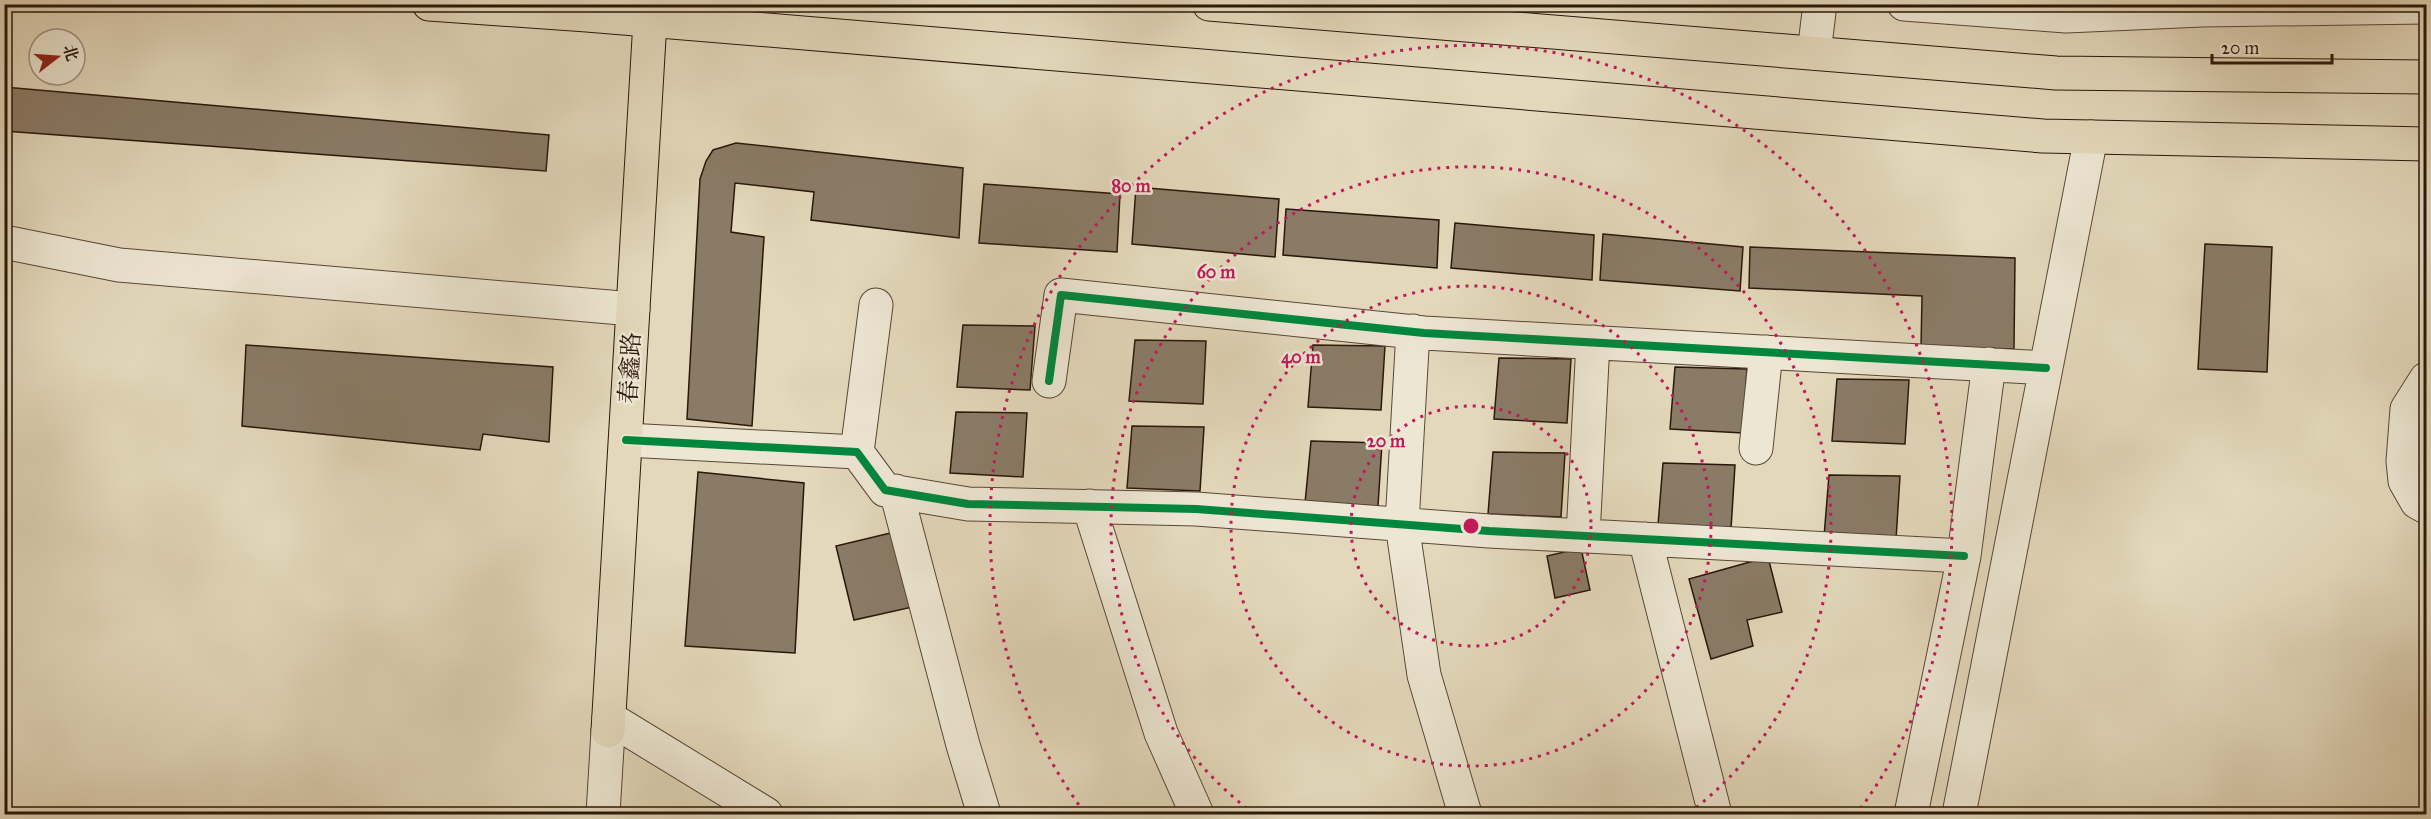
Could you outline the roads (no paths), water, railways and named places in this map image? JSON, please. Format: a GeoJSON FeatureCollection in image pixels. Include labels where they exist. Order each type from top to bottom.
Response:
{"type":"FeatureCollection","features":[{"type":"Feature","properties":{"kind":"main road"},"geometry":{"type":"LineString","coordinates":[[429,4],[649,13],[2031,135],[2427,144]]}},
{"type":"Feature","properties":{"kind":"main road"},"geometry":{"type":"LineString","coordinates":[[1209,4],[2056,73],[2427,77]]}},
{"type":"Feature","properties":{"kind":"main road","name":"春鑫路"},"geometry":{"type":"LineString","coordinates":[[609,724],[649,13]]}},
{"type":"Feature","properties":{"kind":"street"},"geometry":{"type":"LineString","coordinates":[[1814,53],[1820,4]]}},
{"type":"Feature","properties":{"kind":"street"},"geometry":{"type":"LineString","coordinates":[[1904,4],[2066,16],[2085,10],[2202,7],[2427,7]]}},
{"type":"Feature","properties":{"kind":"street"},"geometry":{"type":"LineString","coordinates":[[1959,814],[2091,137]]}},
{"type":"Feature","properties":{"kind":"street"},"geometry":{"type":"LineString","coordinates":[[4,242],[119,265],[633,309]]}},
{"type":"Feature","properties":{"kind":"street"},"geometry":{"type":"LineString","coordinates":[[1049,381],[1061,295],[1413,331],[2046,368]]}},
{"type":"Feature","properties":{"kind":"street"},"geometry":{"type":"LineString","coordinates":[[876,305],[857,453],[885,490],[968,504],[1196,509],[1583,536],[1964,556]]}},
{"type":"Feature","properties":{"kind":"street"},"geometry":{"type":"LineString","coordinates":[[1413,331],[1402,524],[1424,675],[1465,814]]}},
{"type":"Feature","properties":{"kind":"street"},"geometry":{"type":"LineString","coordinates":[[1583,536],[1593,342]]}},
{"type":"Feature","properties":{"kind":"street"},"geometry":{"type":"LineString","coordinates":[[1756,448],[1766,352]]}},
{"type":"Feature","properties":{"kind":"street"},"geometry":{"type":"LineString","coordinates":[[1911,814],[1964,556],[1989,364]]}},
{"type":"Feature","properties":{"kind":"street"},"geometry":{"type":"LineString","coordinates":[[2427,379],[2407,409],[2403,461],[2405,481],[2417,502],[2427,507]]}},
{"type":"Feature","properties":{"kind":"street"},"geometry":{"type":"LineString","coordinates":[[626,440],[857,453]]}},
{"type":"Feature","properties":{"kind":"street"},"geometry":{"type":"LineString","coordinates":[[896,491],[963,746],[984,814]]}},
{"type":"Feature","properties":{"kind":"street"},"geometry":{"type":"LineString","coordinates":[[1089,506],[1161,733],[1197,814]]}},
{"type":"Feature","properties":{"kind":"street"},"geometry":{"type":"LineString","coordinates":[[1645,539],[1715,814]]}},
{"type":"Feature","properties":{"kind":"street"},"geometry":{"type":"LineString","coordinates":[[603,812],[609,724],[766,814]]}}]}
